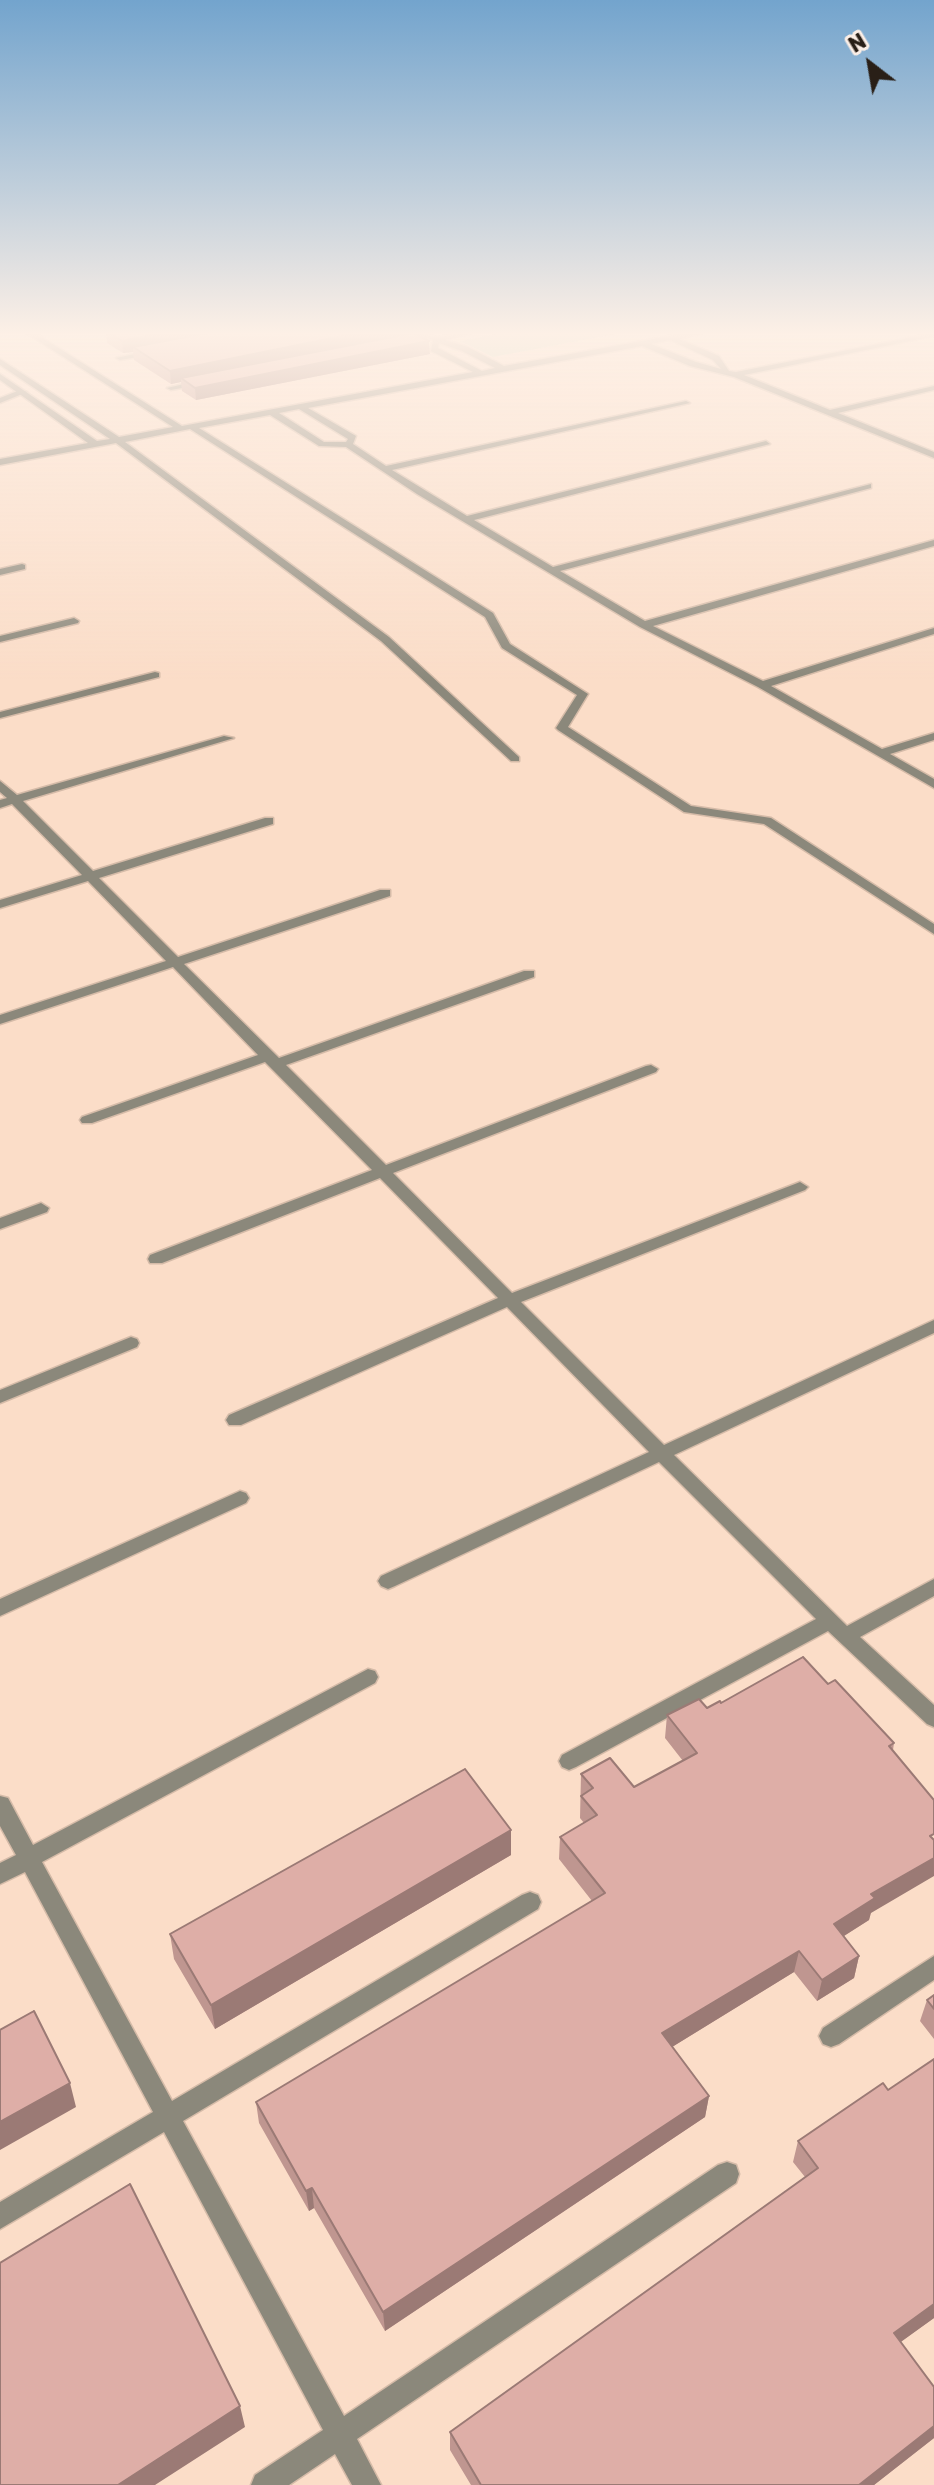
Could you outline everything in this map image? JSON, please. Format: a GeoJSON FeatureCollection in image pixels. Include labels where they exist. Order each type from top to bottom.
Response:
{"type":"FeatureCollection","features":[{"type":"Feature","properties":{"kind":"street"},"geometry":{"type":"LineString","coordinates":[[0,462],[69,449]]}},
{"type":"Feature","properties":{"kind":"street"},"geometry":{"type":"LineString","coordinates":[[129,449],[385,639],[515,759]]}},
{"type":"Feature","properties":{"kind":"street"},"geometry":{"type":"LineString","coordinates":[[221,449],[489,615],[506,646],[583,694],[562,728],[688,809],[767,821],[934,930]]}},
{"type":"Feature","properties":{"kind":"street"},"geometry":{"type":"LineString","coordinates":[[354,449],[644,625],[762,685],[934,784]]}},
{"type":"Feature","properties":{"kind":"street"},"geometry":{"type":"LineString","coordinates":[[384,469],[476,449]]}},
{"type":"Feature","properties":{"kind":"street"},"geometry":{"type":"LineString","coordinates":[[466,519],[746,449]]}},
{"type":"Feature","properties":{"kind":"street"},"geometry":{"type":"LineString","coordinates":[[551,570],[868,486]]}},
{"type":"Feature","properties":{"kind":"street"},"geometry":{"type":"LineString","coordinates":[[644,625],[934,543]]}},
{"type":"Feature","properties":{"kind":"street"},"geometry":{"type":"LineString","coordinates":[[0,572],[22,567]]}},
{"type":"Feature","properties":{"kind":"street"},"geometry":{"type":"LineString","coordinates":[[0,639],[74,621]]}},
{"type":"Feature","properties":{"kind":"street"},"geometry":{"type":"LineString","coordinates":[[762,685],[934,631]]}},
{"type":"Feature","properties":{"kind":"street"},"geometry":{"type":"LineString","coordinates":[[0,715],[155,675]]}},
{"type":"Feature","properties":{"kind":"street"},"geometry":{"type":"LineString","coordinates":[[882,753],[934,736]]}},
{"type":"Feature","properties":{"kind":"street"},"geometry":{"type":"LineString","coordinates":[[8,802],[228,738]]}},
{"type":"Feature","properties":{"kind":"street"},"geometry":{"type":"LineString","coordinates":[[0,785],[8,802],[91,876],[381,1173],[661,1453],[837,1628],[934,1718]]}},
{"type":"Feature","properties":{"kind":"street"},"geometry":{"type":"LineString","coordinates":[[0,904],[269,821]]}},
{"type":"Feature","properties":{"kind":"street"},"geometry":{"type":"LineString","coordinates":[[0,1020],[385,893]]}},
{"type":"Feature","properties":{"kind":"street"},"geometry":{"type":"LineString","coordinates":[[87,1120],[529,974]]}},
{"type":"Feature","properties":{"kind":"street"},"geometry":{"type":"LineString","coordinates":[[156,1259],[651,1069]]}},
{"type":"Feature","properties":{"kind":"street"},"geometry":{"type":"LineString","coordinates":[[235,1420],[509,1300],[800,1187]]}},
{"type":"Feature","properties":{"kind":"street"},"geometry":{"type":"LineString","coordinates":[[0,1224],[41,1208]]}},
{"type":"Feature","properties":{"kind":"street"},"geometry":{"type":"LineString","coordinates":[[388,1581],[934,1326]]}},
{"type":"Feature","properties":{"kind":"street"},"geometry":{"type":"LineString","coordinates":[[0,1397],[131,1343]]}},
{"type":"Feature","properties":{"kind":"street"},"geometry":{"type":"LineString","coordinates":[[0,1608],[240,1498]]}},
{"type":"Feature","properties":{"kind":"street"},"geometry":{"type":"LineString","coordinates":[[569,1761],[837,1628],[934,1587]]}},
{"type":"Feature","properties":{"kind":"street"},"geometry":{"type":"LineString","coordinates":[[0,1874],[368,1677]]}},
{"type":"Feature","properties":{"kind":"street"},"geometry":{"type":"LineString","coordinates":[[0,1805],[367,2485]]}},
{"type":"Feature","properties":{"kind":"street"},"geometry":{"type":"LineString","coordinates":[[0,2216],[530,1902]]}},
{"type":"Feature","properties":{"kind":"street"},"geometry":{"type":"LineString","coordinates":[[831,2036],[934,1967]]}},
{"type":"Feature","properties":{"kind":"street"},"geometry":{"type":"LineString","coordinates":[[265,2485],[727,2174]]}},
{"type":"Feature","properties":{"kind":"building"},"geometry":{"type":"Polygon","coordinates":[[[803,1657],[828,1684],[835,1680],[894,1743],[889,1746],[934,1800],[934,1834],[930,1836],[934,1840],[934,1858],[871,1894],[875,1898],[834,1924],[859,1956],[822,1980],[799,1951],[662,2033],[709,2096],[383,2312],[312,2188],[306,2191],[256,2102],[605,1893],[560,1837],[597,1815],[581,1796],[593,1788],[581,1774],[610,1758],[634,1787],[697,1753],[667,1715],[699,1699],[707,1708],[721,1703],[803,1657]]]}},
{"type":"Feature","properties":{"kind":"building"},"geometry":{"type":"Polygon","coordinates":[[[465,1769],[511,1830],[211,2005],[170,1934],[465,1769]]]}},
{"type":"Feature","properties":{"kind":"building"},"geometry":{"type":"Polygon","coordinates":[[[934,1995],[934,2009],[927,2000],[934,1995]]]}},
{"type":"Feature","properties":{"kind":"building"},"geometry":{"type":"Polygon","coordinates":[[[34,2011],[70,2083],[0,2122],[0,2030],[34,2011]]]}},
{"type":"Feature","properties":{"kind":"building"},"geometry":{"type":"Polygon","coordinates":[[[934,2059],[934,2304],[894,2333],[934,2387],[934,2426],[859,2485],[481,2485],[450,2432],[818,2168],[798,2141],[883,2083],[888,2090],[934,2059]]]}},
{"type":"Feature","properties":{"kind":"building"},"geometry":{"type":"Polygon","coordinates":[[[130,2184],[240,2406],[118,2485],[0,2485],[0,2263],[130,2184]]]}}]}
